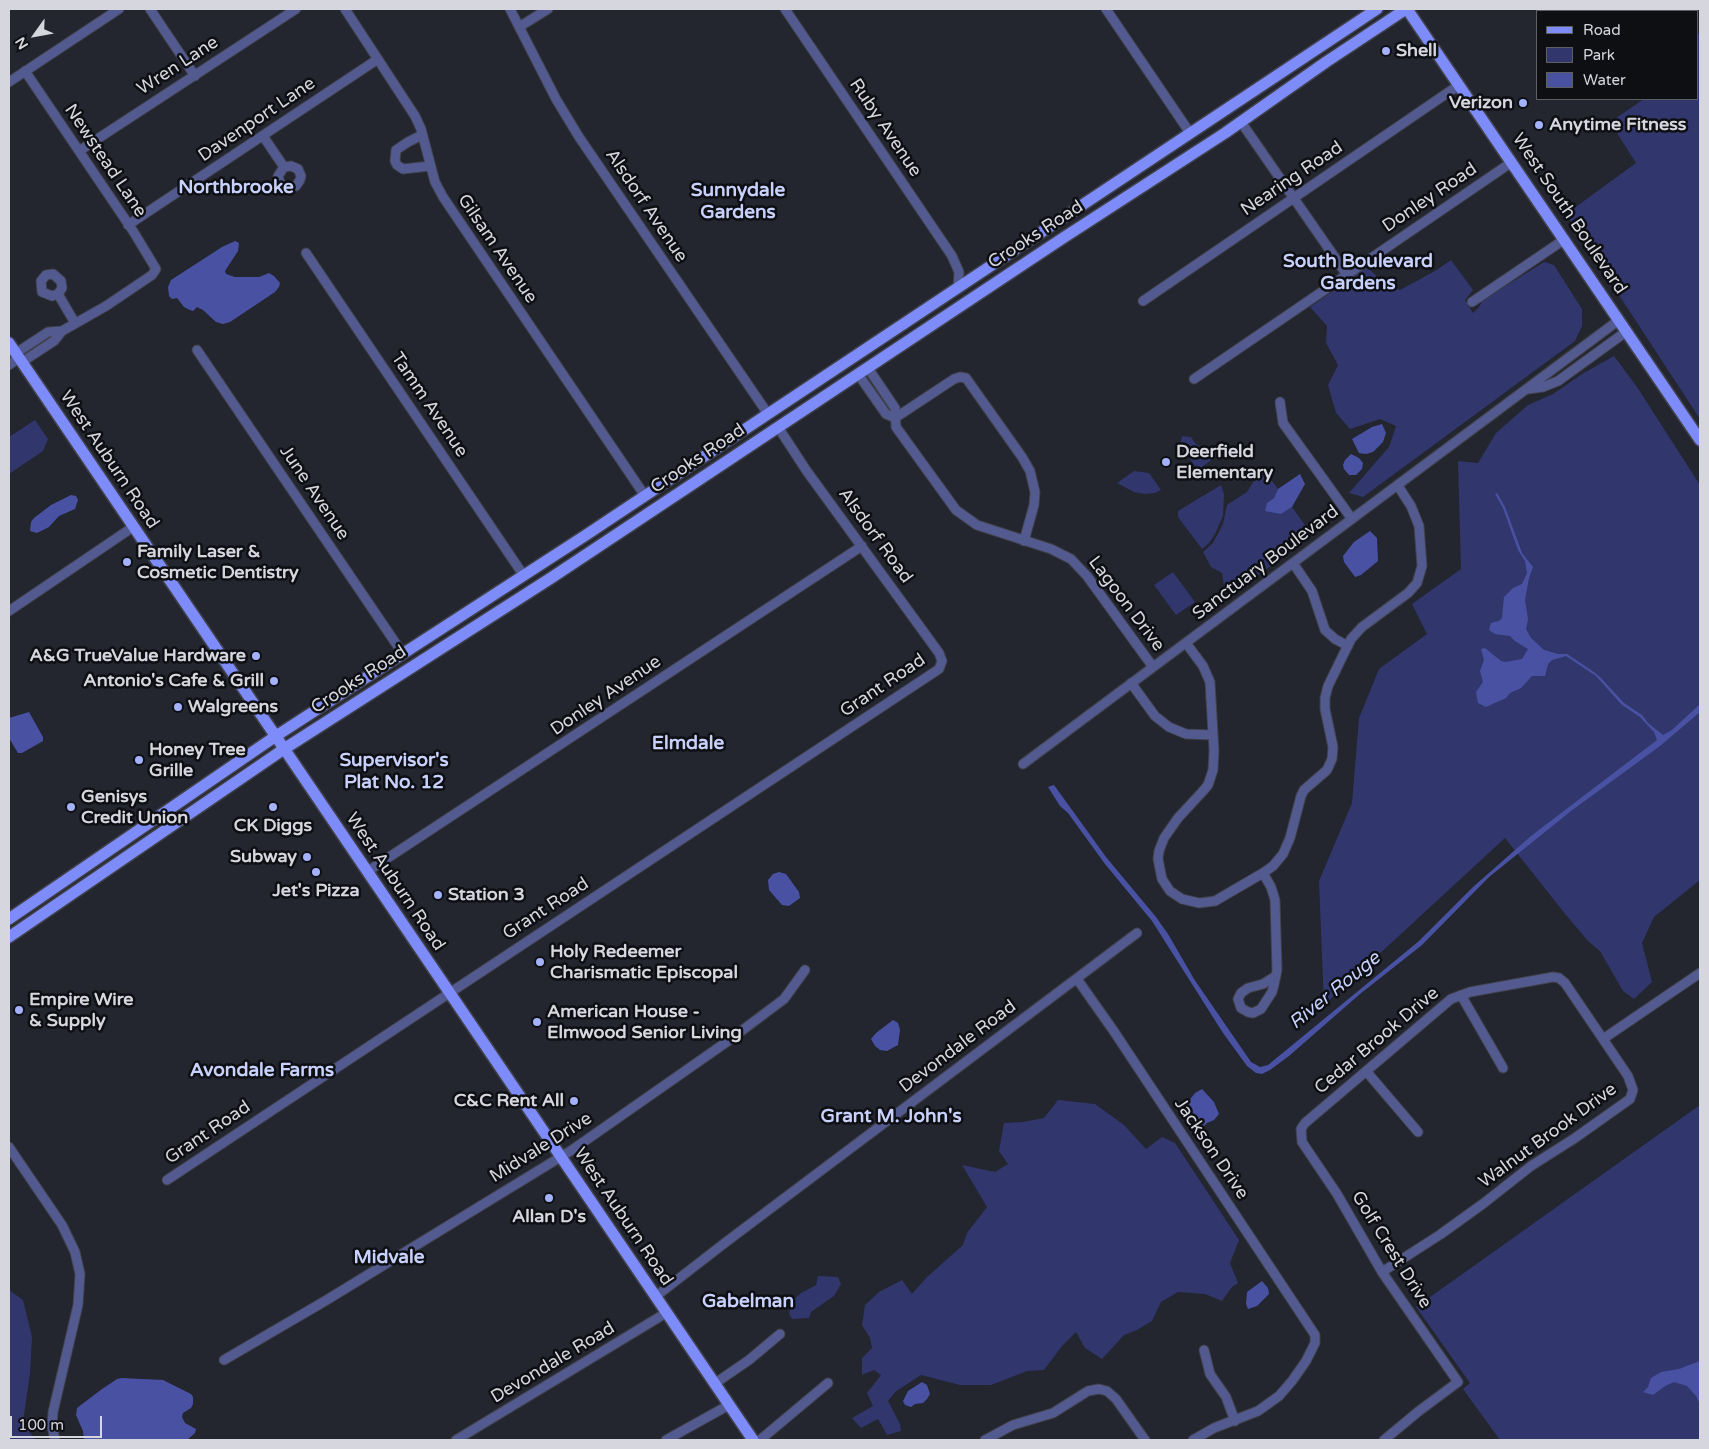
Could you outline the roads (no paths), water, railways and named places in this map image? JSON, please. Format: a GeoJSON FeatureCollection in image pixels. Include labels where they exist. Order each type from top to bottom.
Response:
{"type":"FeatureCollection","features":[{"type":"Feature","properties":{"kind":"main road","name":"Crooks Road"},"geometry":{"type":"LineString","coordinates":[[9,937],[284,749],[648,514],[1198,151],[1407,9]]}},
{"type":"Feature","properties":{"kind":"main road","name":"West South Boulevard"},"geometry":{"type":"LineString","coordinates":[[1407,9],[1700,440]]}},
{"type":"Feature","properties":{"kind":"main road","name":"Crooks Road"},"geometry":{"type":"LineString","coordinates":[[9,919],[276,736],[524,576],[1373,11]]}},
{"type":"Feature","properties":{"kind":"main road"},"geometry":{"type":"LineString","coordinates":[[1373,11],[1376,22],[1374,30]]}},
{"type":"Feature","properties":{"kind":"main road"},"geometry":{"type":"LineString","coordinates":[[1234,103],[1233,112],[1241,122]]}},
{"type":"Feature","properties":{"kind":"main road"},"geometry":{"type":"LineString","coordinates":[[1190,133],[1194,134],[1198,140],[1198,151]]}},
{"type":"Feature","properties":{"kind":"main road"},"geometry":{"type":"LineString","coordinates":[[976,296],[974,284],[978,275]]}},
{"type":"Feature","properties":{"kind":"main road"},"geometry":{"type":"LineString","coordinates":[[890,334],[896,342],[891,353]]}},
{"type":"Feature","properties":{"kind":"main road","name":"West Auburn Road"},"geometry":{"type":"LineString","coordinates":[[9,343],[753,1440]]}},
{"type":"Feature","properties":{"kind":"main road"},"geometry":{"type":"LineString","coordinates":[[718,447],[714,458],[719,466]]}},
{"type":"Feature","properties":{"kind":"main road"},"geometry":{"type":"LineString","coordinates":[[645,496],[650,498],[653,504],[648,514]]}},
{"type":"Feature","properties":{"kind":"main road"},"geometry":{"type":"LineString","coordinates":[[450,624],[448,632],[453,641]]}},
{"type":"Feature","properties":{"kind":"main road"},"geometry":{"type":"LineString","coordinates":[[403,654],[408,656],[410,662],[403,673]]}},
{"type":"Feature","properties":{"kind":"main road"},"geometry":{"type":"LineString","coordinates":[[307,716],[304,724],[309,733]]}},
{"type":"Feature","properties":{"kind":"main road"},"geometry":{"type":"LineString","coordinates":[[251,753],[256,760],[254,770]]}},
{"type":"Feature","properties":{"kind":"main road"},"geometry":{"type":"LineString","coordinates":[[144,826],[139,836],[144,846]]}},
{"type":"Feature","properties":{"kind":"main road"},"geometry":{"type":"LineString","coordinates":[[29,905],[24,914],[30,924]]}},
{"type":"Feature","properties":{"kind":"street"},"geometry":{"type":"LineString","coordinates":[[9,82],[119,9]]}},
{"type":"Feature","properties":{"kind":"street"},"geometry":{"type":"LineString","coordinates":[[150,9],[195,76]]}},
{"type":"Feature","properties":{"kind":"street","name":"Wren Lane"},"geometry":{"type":"LineString","coordinates":[[79,151],[296,9]]}},
{"type":"Feature","properties":{"kind":"street","name":"Gilsam Avenue"},"geometry":{"type":"LineString","coordinates":[[345,9],[412,111],[422,135],[435,182],[443,197],[645,496]]}},
{"type":"Feature","properties":{"kind":"street","name":"Alsdorf Avenue"},"geometry":{"type":"LineString","coordinates":[[510,9],[556,99],[579,137],[768,414]]}},
{"type":"Feature","properties":{"kind":"street"},"geometry":{"type":"LineString","coordinates":[[519,27],[548,9]]}},
{"type":"Feature","properties":{"kind":"street","name":"Ruby Avenue"},"geometry":{"type":"LineString","coordinates":[[785,9],[957,265]]}},
{"type":"Feature","properties":{"kind":"street"},"geometry":{"type":"LineString","coordinates":[[1106,9],[1190,133]]}},
{"type":"Feature","properties":{"kind":"street","name":"Davenport Lane"},"geometry":{"type":"LineString","coordinates":[[128,225],[378,59]]}},
{"type":"Feature","properties":{"kind":"street","name":"Newstead Lane"},"geometry":{"type":"LineString","coordinates":[[25,71],[155,265],[156,271],[152,275],[106,306],[75,323]]}},
{"type":"Feature","properties":{"kind":"street","name":"Nearing Road"},"geometry":{"type":"LineString","coordinates":[[1143,300],[1460,85]]}},
{"type":"Feature","properties":{"kind":"street"},"geometry":{"type":"LineString","coordinates":[[1241,122],[1347,275]]}},
{"type":"Feature","properties":{"kind":"street"},"geometry":{"type":"LineString","coordinates":[[422,135],[396,150],[395,160],[400,167],[407,170],[430,166]]}},
{"type":"Feature","properties":{"kind":"street"},"geometry":{"type":"LineString","coordinates":[[263,136],[284,167]]}},
{"type":"Feature","properties":{"kind":"street","name":"Donley Road"},"geometry":{"type":"LineString","coordinates":[[1194,379],[1512,162]]}},
{"type":"Feature","properties":{"kind":"street"},"geometry":{"type":"LineString","coordinates":[[1472,302],[1565,239]]}},
{"type":"Feature","properties":{"kind":"street","name":"Tamm Avenue"},"geometry":{"type":"LineString","coordinates":[[306,253],[524,576]]}},
{"type":"Feature","properties":{"kind":"street"},"geometry":{"type":"LineString","coordinates":[[957,265],[967,272],[978,275]]}},
{"type":"Feature","properties":{"kind":"street"},"geometry":{"type":"LineString","coordinates":[[957,265],[960,277],[958,288]]}},
{"type":"Feature","properties":{"kind":"street"},"geometry":{"type":"LineString","coordinates":[[9,365],[48,332],[62,331],[75,323],[58,294]]}},
{"type":"Feature","properties":{"kind":"street","name":"Sanctuary Boulevard"},"geometry":{"type":"LineString","coordinates":[[1022,764],[1619,320]]}},
{"type":"Feature","properties":{"kind":"street","name":"Sanctuary Boulevard"},"geometry":{"type":"LineString","coordinates":[[1528,389],[1543,387],[1558,380],[1627,331]]}},
{"type":"Feature","properties":{"kind":"street","name":"June Avenue"},"geometry":{"type":"LineString","coordinates":[[197,350],[403,654]]}},
{"type":"Feature","properties":{"kind":"street","name":"Lagoon Drive"},"geometry":{"type":"LineString","coordinates":[[863,371],[895,408],[896,427],[960,513],[976,525],[1062,553],[1078,565],[1153,667]]}},
{"type":"Feature","properties":{"kind":"street"},"geometry":{"type":"LineString","coordinates":[[895,418],[954,379],[966,378],[1030,471],[1034,492],[1034,505],[1024,541]]}},
{"type":"Feature","properties":{"kind":"street"},"geometry":{"type":"LineString","coordinates":[[1280,402],[1283,423],[1352,520]]}},
{"type":"Feature","properties":{"kind":"street","name":"Alsdorf Road"},"geometry":{"type":"LineString","coordinates":[[778,428],[806,470],[939,652],[941,664]]}},
{"type":"Feature","properties":{"kind":"street"},"geometry":{"type":"LineString","coordinates":[[1186,643],[1203,666],[1210,682],[1214,760],[1211,778],[1203,791],[1178,818],[1164,838],[1158,859],[1160,873],[1166,886],[1175,895],[1199,903],[1215,900],[1273,866],[1283,854],[1290,838],[1298,802],[1304,790],[1327,770],[1332,759],[1333,746],[1325,709],[1328,686],[1354,635],[1408,593],[1416,583],[1421,572],[1422,559],[1418,520],[1398,486]]}},
{"type":"Feature","properties":{"kind":"street"},"geometry":{"type":"LineString","coordinates":[[9,611],[133,527]]}},
{"type":"Feature","properties":{"kind":"street","name":"Donley Avenue"},"geometry":{"type":"LineString","coordinates":[[368,872],[862,546]]}},
{"type":"Feature","properties":{"kind":"street"},"geometry":{"type":"LineString","coordinates":[[1293,563],[1312,591],[1325,630],[1335,639],[1348,646]]}},
{"type":"Feature","properties":{"kind":"street","name":"Grant Road"},"geometry":{"type":"LineString","coordinates":[[167,1180],[937,671],[941,664]]}},
{"type":"Feature","properties":{"kind":"street"},"geometry":{"type":"LineString","coordinates":[[1131,683],[1155,716],[1168,727],[1186,734],[1213,735]]}},
{"type":"Feature","properties":{"kind":"street"},"geometry":{"type":"LineString","coordinates":[[1263,873],[1271,887],[1275,900],[1278,962],[1276,976],[1272,992],[1261,1009],[1253,1013],[1244,1011],[1238,999],[1241,993],[1248,988],[1263,984],[1276,976]]}},
{"type":"Feature","properties":{"kind":"street","name":"Devondale Road"},"geometry":{"type":"LineString","coordinates":[[656,1297],[715,1250],[1137,933]]}},
{"type":"Feature","properties":{"kind":"street","name":"Midvale Drive"},"geometry":{"type":"LineString","coordinates":[[224,1360],[561,1157],[721,1046],[784,999],[805,970]]}},
{"type":"Feature","properties":{"kind":"street"},"geometry":{"type":"LineString","coordinates":[[1603,1039],[1700,973]]}},
{"type":"Feature","properties":{"kind":"street","name":"Cedar Brook Drive"},"geometry":{"type":"LineString","coordinates":[[1300,1133],[1305,1123],[1446,1002],[1461,995],[1545,978],[1559,978],[1565,983],[1603,1039]]}},
{"type":"Feature","properties":{"kind":"street","name":"Jackson Drive"},"geometry":{"type":"LineString","coordinates":[[1077,979],[1113,1030],[1310,1326],[1316,1338],[1316,1343],[1287,1388],[1266,1406],[1235,1421]]}},
{"type":"Feature","properties":{"kind":"street"},"geometry":{"type":"LineString","coordinates":[[1461,995],[1503,1068]]}},
{"type":"Feature","properties":{"kind":"street","name":"Walnut Brook Drive"},"geometry":{"type":"LineString","coordinates":[[1382,1272],[1441,1234],[1484,1204],[1531,1166],[1630,1099],[1634,1090],[1631,1080],[1603,1039]]}},
{"type":"Feature","properties":{"kind":"street"},"geometry":{"type":"LineString","coordinates":[[1366,1071],[1418,1132]]}},
{"type":"Feature","properties":{"kind":"street","name":"Golf Crest Drive"},"geometry":{"type":"LineString","coordinates":[[1300,1133],[1302,1142],[1337,1194],[1382,1272],[1458,1382],[1384,1440]]}},
{"type":"Feature","properties":{"kind":"street"},"geometry":{"type":"LineString","coordinates":[[9,1147],[62,1224],[75,1252],[80,1274],[78,1305],[53,1412],[52,1426],[55,1440]]}},
{"type":"Feature","properties":{"kind":"street","name":"Devondale Road"},"geometry":{"type":"LineString","coordinates":[[456,1440],[666,1313]]}},
{"type":"Feature","properties":{"kind":"street"},"geometry":{"type":"LineString","coordinates":[[714,1384],[749,1360],[780,1334]]}},
{"type":"Feature","properties":{"kind":"street"},"geometry":{"type":"LineString","coordinates":[[1193,1440],[1214,1428],[1235,1421],[1226,1398],[1210,1374],[1204,1350]]}},
{"type":"Feature","properties":{"kind":"street"},"geometry":{"type":"LineString","coordinates":[[760,1440],[828,1382]]}},
{"type":"Feature","properties":{"kind":"street"},"geometry":{"type":"LineString","coordinates":[[985,1440],[1013,1425],[1053,1413],[1088,1392],[1099,1389],[1107,1391],[1116,1399],[1145,1440]]}},
{"type":"Feature","properties":{"kind":"street"},"geometry":{"type":"LineString","coordinates":[[666,1440],[729,1405]]}},
{"type":"Feature","properties":{"kind":"water"},"geometry":{"type":"Polygon","coordinates":[[[1633,9],[1694,10],[1634,10],[1633,9]]]}},
{"type":"Feature","properties":{"kind":"water"},"geometry":{"type":"Polygon","coordinates":[[[235,241],[239,243],[238,251],[225,271],[226,274],[235,277],[259,277],[269,273],[280,283],[275,292],[230,322],[223,324],[216,322],[203,310],[197,307],[193,311],[190,310],[184,307],[177,298],[172,299],[169,296],[168,287],[171,280],[222,247],[235,241]]]}},
{"type":"Feature","properties":{"kind":"water"},"geometry":{"type":"Polygon","coordinates":[[[1382,424],[1386,433],[1383,442],[1373,452],[1359,453],[1352,439],[1372,427],[1382,424]]]}},
{"type":"Feature","properties":{"kind":"water"},"geometry":{"type":"Polygon","coordinates":[[[1351,454],[1359,458],[1363,463],[1362,469],[1356,475],[1349,475],[1343,465],[1351,454]]]}},
{"type":"Feature","properties":{"kind":"water"},"geometry":{"type":"Polygon","coordinates":[[[1300,474],[1305,484],[1292,507],[1281,514],[1265,511],[1267,503],[1274,498],[1278,489],[1300,474]]]}},
{"type":"Feature","properties":{"kind":"water"},"geometry":{"type":"Polygon","coordinates":[[[1497,493],[1505,507],[1522,553],[1533,567],[1525,600],[1528,619],[1526,629],[1531,638],[1544,650],[1558,654],[1567,654],[1591,670],[1624,703],[1642,715],[1648,723],[1663,735],[1672,730],[1700,704],[1700,712],[1660,746],[1571,811],[1489,877],[1422,945],[1360,994],[1289,1056],[1270,1070],[1262,1074],[1256,1073],[1247,1066],[1223,1033],[1152,921],[1105,864],[1068,813],[1060,806],[1048,787],[1054,785],[1106,857],[1156,917],[1194,979],[1251,1062],[1260,1067],[1268,1065],[1419,941],[1473,887],[1531,836],[1657,740],[1654,732],[1640,717],[1622,705],[1596,676],[1566,656],[1552,660],[1548,664],[1545,676],[1532,676],[1521,688],[1510,693],[1506,698],[1486,707],[1478,703],[1476,692],[1483,682],[1480,671],[1484,660],[1481,649],[1485,648],[1501,661],[1506,662],[1522,659],[1528,649],[1510,636],[1495,634],[1489,630],[1491,623],[1502,618],[1504,597],[1513,588],[1522,584],[1527,573],[1525,561],[1518,550],[1503,508],[1495,494],[1497,493]]]}},
{"type":"Feature","properties":{"kind":"water"},"geometry":{"type":"Polygon","coordinates":[[[71,495],[76,496],[78,500],[75,509],[59,516],[49,527],[37,533],[30,531],[31,522],[34,518],[51,505],[71,495]]]}},
{"type":"Feature","properties":{"kind":"water"},"geometry":{"type":"Polygon","coordinates":[[[1370,531],[1377,538],[1378,561],[1361,575],[1355,577],[1344,562],[1343,556],[1354,542],[1370,531]]]}},
{"type":"Feature","properties":{"kind":"water"},"geometry":{"type":"Polygon","coordinates":[[[29,712],[43,737],[43,741],[22,753],[18,753],[9,738],[9,718],[29,712]]]}},
{"type":"Feature","properties":{"kind":"water"},"geometry":{"type":"Polygon","coordinates":[[[779,872],[786,874],[799,892],[800,898],[789,906],[782,905],[769,890],[768,880],[773,874],[779,872]]]}},
{"type":"Feature","properties":{"kind":"water"},"geometry":{"type":"Polygon","coordinates":[[[893,1020],[898,1023],[900,1030],[898,1045],[887,1051],[880,1050],[871,1039],[893,1020]]]}},
{"type":"Feature","properties":{"kind":"water"},"geometry":{"type":"Polygon","coordinates":[[[1202,1089],[1214,1102],[1219,1114],[1214,1120],[1204,1126],[1200,1126],[1189,1114],[1185,1106],[1195,1093],[1202,1089]]]}},
{"type":"Feature","properties":{"kind":"water"},"geometry":{"type":"Polygon","coordinates":[[[1262,1281],[1268,1288],[1269,1294],[1257,1306],[1248,1309],[1246,1304],[1247,1292],[1262,1281]]]}},
{"type":"Feature","properties":{"kind":"water"},"geometry":{"type":"Polygon","coordinates":[[[1700,1361],[1700,1404],[1687,1386],[1674,1382],[1653,1395],[1643,1392],[1648,1387],[1651,1378],[1661,1372],[1679,1369],[1700,1361]]]}},
{"type":"Feature","properties":{"kind":"water"},"geometry":{"type":"Polygon","coordinates":[[[117,1379],[163,1380],[191,1394],[193,1404],[191,1408],[183,1413],[182,1417],[185,1423],[196,1429],[195,1433],[187,1440],[84,1440],[83,1431],[76,1415],[77,1408],[117,1379]]]}},
{"type":"Feature","properties":{"kind":"water"},"geometry":{"type":"Polygon","coordinates":[[[922,1382],[927,1385],[930,1394],[927,1399],[923,1403],[915,1404],[911,1407],[905,1405],[903,1401],[908,1391],[922,1382]]]}},
{"type":"Feature","properties":{"kind":"place","name":"Shell"},"geometry":{"type":"Point","coordinates":[1386,51]}},
{"type":"Feature","properties":{"kind":"place","name":"Verizon"},"geometry":{"type":"Point","coordinates":[1523,103]}},
{"type":"Feature","properties":{"kind":"place","name":"Anytime Fitness"},"geometry":{"type":"Point","coordinates":[1539,125]}},
{"type":"Feature","properties":{"kind":"place","name":"Deerfield Elementary"},"geometry":{"type":"Point","coordinates":[1166,462]}},
{"type":"Feature","properties":{"kind":"place","name":"Family Laser & Cosmetic Dentistry"},"geometry":{"type":"Point","coordinates":[127,562]}},
{"type":"Feature","properties":{"kind":"place","name":"A&G TrueValue Hardware"},"geometry":{"type":"Point","coordinates":[256,656]}},
{"type":"Feature","properties":{"kind":"place","name":"Antonio's Cafe & Grill"},"geometry":{"type":"Point","coordinates":[274,681]}},
{"type":"Feature","properties":{"kind":"place","name":"Walgreens"},"geometry":{"type":"Point","coordinates":[178,707]}},
{"type":"Feature","properties":{"kind":"place","name":"Honey Tree Grille"},"geometry":{"type":"Point","coordinates":[139,760]}},
{"type":"Feature","properties":{"kind":"place","name":"Genisys Credit Union"},"geometry":{"type":"Point","coordinates":[71,807]}},
{"type":"Feature","properties":{"kind":"place","name":"CK Diggs"},"geometry":{"type":"Point","coordinates":[273,807]}},
{"type":"Feature","properties":{"kind":"place","name":"Subway"},"geometry":{"type":"Point","coordinates":[307,857]}},
{"type":"Feature","properties":{"kind":"place","name":"Jet's Pizza"},"geometry":{"type":"Point","coordinates":[316,872]}},
{"type":"Feature","properties":{"kind":"place","name":"Station 3"},"geometry":{"type":"Point","coordinates":[438,895]}},
{"type":"Feature","properties":{"kind":"place","name":"Holy Redeemer Charismatic Episcopal"},"geometry":{"type":"Point","coordinates":[540,962]}},
{"type":"Feature","properties":{"kind":"place","name":"Empire Wire & Supply"},"geometry":{"type":"Point","coordinates":[19,1010]}},
{"type":"Feature","properties":{"kind":"place","name":"American House - Elmwood Senior Living"},"geometry":{"type":"Point","coordinates":[537,1022]}},
{"type":"Feature","properties":{"kind":"place","name":"C&C Rent All"},"geometry":{"type":"Point","coordinates":[574,1101]}},
{"type":"Feature","properties":{"kind":"place","name":"Allan D's"},"geometry":{"type":"Point","coordinates":[549,1198]}},
{"type":"Feature","properties":{"kind":"district","name":"Northbrooke"},"geometry":{"type":"Point","coordinates":[236,188]}},
{"type":"Feature","properties":{"kind":"district","name":"Sunnydale Gardens"},"geometry":{"type":"Point","coordinates":[738,202]}},
{"type":"Feature","properties":{"kind":"district","name":"South Boulevard Gardens"},"geometry":{"type":"Point","coordinates":[1358,273]}},
{"type":"Feature","properties":{"kind":"district","name":"Elmdale"},"geometry":{"type":"Point","coordinates":[688,744]}},
{"type":"Feature","properties":{"kind":"district","name":"Supervisor's Plat No. 12"},"geometry":{"type":"Point","coordinates":[394,772]}},
{"type":"Feature","properties":{"kind":"district","name":"Avondale Farms"},"geometry":{"type":"Point","coordinates":[262,1071]}},
{"type":"Feature","properties":{"kind":"district","name":"Grant M. John's"},"geometry":{"type":"Point","coordinates":[891,1117]}},
{"type":"Feature","properties":{"kind":"district","name":"Midvale"},"geometry":{"type":"Point","coordinates":[389,1258]}},
{"type":"Feature","properties":{"kind":"district","name":"Gabelman"},"geometry":{"type":"Point","coordinates":[748,1302]}},
{"type":"Feature","properties":{"kind":"water label","name":"River Rouge"},"geometry":{"type":"Point","coordinates":[1335,991]}}]}
